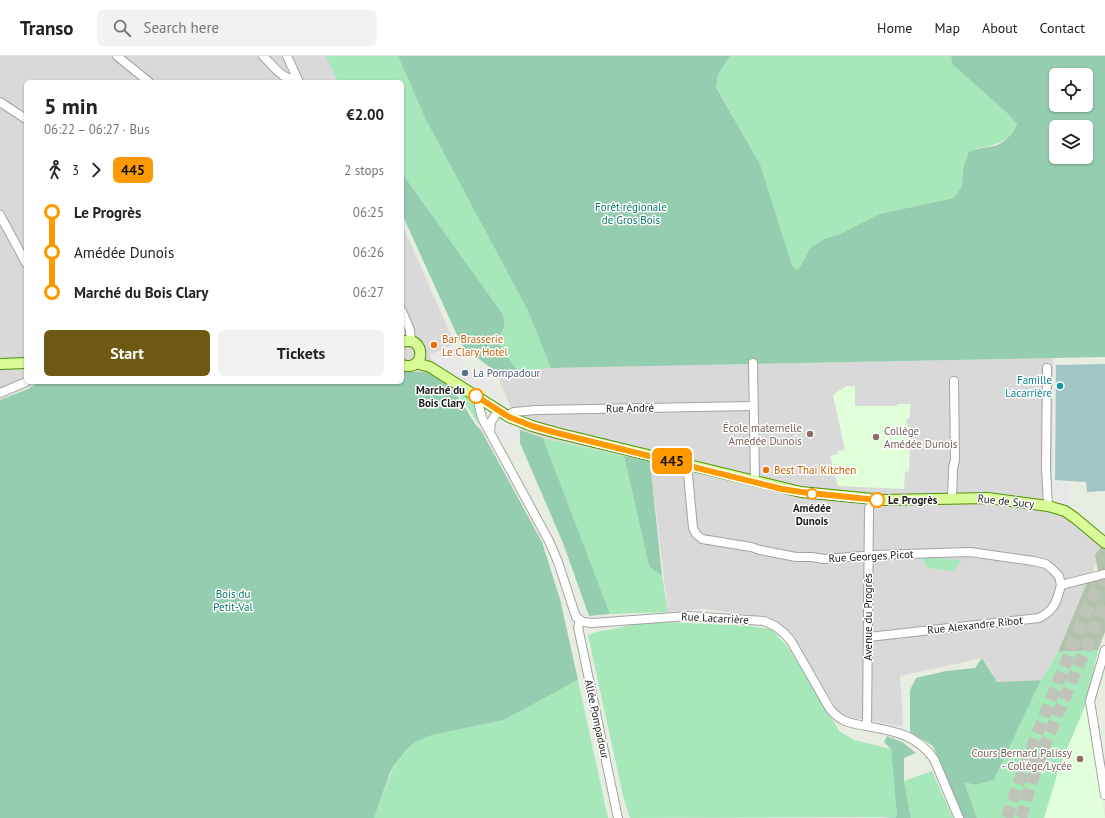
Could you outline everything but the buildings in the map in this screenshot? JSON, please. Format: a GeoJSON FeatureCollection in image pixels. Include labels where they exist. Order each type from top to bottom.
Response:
{"type":"FeatureCollection","features":[{"type":"Feature","properties":{"kind":"main road","name":"Rue de Sucy"},"geometry":{"type":"LineString","coordinates":[[407,341],[418,345],[420,348],[418,360],[498,411],[532,426],[755,482],[801,492],[835,496],[870,496],[895,500],[988,498],[1048,506],[1065,511],[1105,543]]}},
{"type":"Feature","properties":{"kind":"main road"},"geometry":{"type":"LineString","coordinates":[[404,365],[411,366],[418,360]]}},
{"type":"Feature","properties":{"kind":"main road"},"geometry":{"type":"LineString","coordinates":[[0,364],[24,365]]}},
{"type":"Feature","properties":{"kind":"street"},"geometry":{"type":"LineString","coordinates":[[117,56],[146,80]]}},
{"type":"Feature","properties":{"kind":"street"},"geometry":{"type":"LineString","coordinates":[[263,56],[286,78],[298,80]]}},
{"type":"Feature","properties":{"kind":"street"},"geometry":{"type":"LineString","coordinates":[[287,56],[298,80]]}},
{"type":"Feature","properties":{"kind":"street"},"geometry":{"type":"LineString","coordinates":[[0,102],[24,118]]}},
{"type":"Feature","properties":{"kind":"street"},"geometry":{"type":"LineString","coordinates":[[0,215],[2,226],[24,260]]}},
{"type":"Feature","properties":{"kind":"street"},"geometry":{"type":"LineString","coordinates":[[404,316],[410,330],[407,341]]}},
{"type":"Feature","properties":{"kind":"street"},"geometry":{"type":"LineString","coordinates":[[753,363],[755,482]]}},
{"type":"Feature","properties":{"kind":"street"},"geometry":{"type":"LineString","coordinates":[[1047,368],[1046,467],[1048,506]]}},
{"type":"Feature","properties":{"kind":"street"},"geometry":{"type":"LineString","coordinates":[[0,393],[24,381]]}},
{"type":"Feature","properties":{"kind":"street"},"geometry":{"type":"LineString","coordinates":[[952,498],[953,468],[956,460],[954,381]]}},
{"type":"Feature","properties":{"kind":"street"},"geometry":{"type":"LineString","coordinates":[[479,398],[482,418],[487,429],[549,541],[565,580],[574,613],[580,620]]}},
{"type":"Feature","properties":{"kind":"street","name":"Rue André"},"geometry":{"type":"LineString","coordinates":[[509,417],[510,414],[514,412],[536,410],[753,406]]}},
{"type":"Feature","properties":{"kind":"street"},"geometry":{"type":"LineString","coordinates":[[490,432],[491,422],[498,411]]}},
{"type":"Feature","properties":{"kind":"street","name":"Rue Georges Picot"},"geometry":{"type":"LineString","coordinates":[[688,465],[693,528],[696,534],[702,539],[751,547],[796,557],[824,559],[868,555],[970,552],[1046,564],[1059,576],[1061,584]]}},
{"type":"Feature","properties":{"kind":"street","name":"Avenue du Progrès"},"geometry":{"type":"LineString","coordinates":[[867,726],[869,637],[868,508]]}},
{"type":"Feature","properties":{"kind":"street"},"geometry":{"type":"LineString","coordinates":[[1061,584],[1105,574]]}},
{"type":"Feature","properties":{"kind":"street","name":"Rue Alexandre Ribot"},"geometry":{"type":"LineString","coordinates":[[869,637],[1039,618],[1047,614],[1058,600],[1061,584]]}},
{"type":"Feature","properties":{"kind":"street","name":"Rue Lacarrière"},"geometry":{"type":"LineString","coordinates":[[580,620],[583,622],[592,623],[688,616],[764,621],[775,626],[788,637],[836,717],[845,722],[898,732],[919,743],[928,751],[934,759],[959,818]]}},
{"type":"Feature","properties":{"kind":"street","name":"Allée Pompadour"},"geometry":{"type":"LineString","coordinates":[[580,620],[578,627],[618,818]]}},
{"type":"Feature","properties":{"kind":"street"},"geometry":{"type":"LineString","coordinates":[[1105,650],[1101,679],[1090,701],[1105,795]]}},
{"type":"Feature","properties":{"kind":"shaded area"},"geometry":{"type":"Polygon","coordinates":[[[0,56],[327,56],[338,80],[24,80],[24,384],[36,384],[0,400],[0,56]]]}},
{"type":"Feature","properties":{"kind":"shaded area"},"geometry":{"type":"Polygon","coordinates":[[[326,56],[398,56],[425,118],[527,309],[551,368],[517,371],[496,339],[501,333],[505,324],[502,313],[404,176],[404,80],[337,80],[326,56]]]}},
{"type":"Feature","properties":{"kind":"shaded area"},"geometry":{"type":"Polygon","coordinates":[[[730,56],[951,56],[952,64],[1007,113],[1017,124],[1010,135],[1001,142],[990,146],[977,148],[963,169],[962,186],[954,198],[879,214],[840,234],[824,239],[810,248],[797,270],[792,265],[760,164],[716,86],[718,75],[730,56]]]}},
{"type":"Feature","properties":{"kind":"shaded area"},"geometry":{"type":"Polygon","coordinates":[[[404,229],[462,360],[439,377],[425,372],[404,372],[404,229]]]}},
{"type":"Feature","properties":{"kind":"shaded area","name":"La Pompadour"},"geometry":{"type":"Polygon","coordinates":[[[455,344],[466,369],[469,366],[490,379],[499,390],[502,399],[497,400],[487,387],[482,393],[434,363],[429,355],[455,344]]]}},
{"type":"Feature","properties":{"kind":"shaded area"},"geometry":{"type":"Polygon","coordinates":[[[1053,358],[1052,504],[1071,509],[1105,537],[1102,549],[1058,652],[1041,680],[997,682],[983,658],[900,676],[903,727],[849,717],[838,711],[799,647],[781,625],[764,617],[704,609],[668,612],[650,461],[543,438],[520,430],[496,372],[551,368],[1053,358]]]}},
{"type":"Feature","properties":{"kind":"shaded area"},"geometry":{"type":"Polygon","coordinates":[[[1105,364],[1105,491],[1087,492],[1086,482],[1055,480],[1056,365],[1105,364]]]}},
{"type":"Feature","properties":{"kind":"shaded area"},"geometry":{"type":"Polygon","coordinates":[[[453,386],[474,400],[481,422],[478,423],[453,386]]]}},
{"type":"Feature","properties":{"kind":"shaded area","name":"Collège Amédée Dunois"},"geometry":{"type":"Polygon","coordinates":[[[846,386],[855,386],[855,406],[897,406],[897,404],[910,404],[910,418],[906,419],[911,440],[909,441],[909,471],[905,472],[904,489],[838,486],[830,456],[838,454],[837,451],[845,450],[833,395],[846,386]]]}},
{"type":"Feature","properties":{"kind":"shaded area"},"geometry":{"type":"Polygon","coordinates":[[[505,422],[520,430],[516,441],[505,443],[497,430],[505,422]]]}},
{"type":"Feature","properties":{"kind":"shaded area"},"geometry":{"type":"Polygon","coordinates":[[[543,438],[624,456],[649,566],[662,576],[668,612],[610,614],[543,438]]]}},
{"type":"Feature","properties":{"kind":"shaded area"},"geometry":{"type":"Polygon","coordinates":[[[1055,481],[1069,482],[1069,505],[1055,503],[1055,481]]]}},
{"type":"Feature","properties":{"kind":"shaded area"},"geometry":{"type":"Polygon","coordinates":[[[1102,546],[1105,549],[1105,570],[1098,572],[1095,555],[1102,546]]]}},
{"type":"Feature","properties":{"kind":"shaded area"},"geometry":{"type":"Polygon","coordinates":[[[921,557],[962,560],[953,571],[928,568],[921,557]]]}},
{"type":"Feature","properties":{"kind":"shaded area"},"geometry":{"type":"Polygon","coordinates":[[[1105,579],[1105,632],[1098,650],[1058,652],[1087,583],[1105,579]]]}},
{"type":"Feature","properties":{"kind":"shaded area"},"geometry":{"type":"Polygon","coordinates":[[[647,621],[748,626],[771,629],[788,647],[840,732],[854,740],[891,749],[897,817],[630,818],[623,796],[588,635],[647,621]]]}},
{"type":"Feature","properties":{"kind":"shaded area"},"geometry":{"type":"Polygon","coordinates":[[[1098,650],[1086,704],[1060,765],[1044,818],[977,818],[964,782],[975,785],[994,780],[1041,680],[1058,652],[1098,650]]]}},
{"type":"Feature","properties":{"kind":"shaded area"},"geometry":{"type":"Polygon","coordinates":[[[578,680],[608,818],[374,818],[392,770],[407,749],[415,742],[432,735],[504,720],[578,680]]]}},
{"type":"Feature","properties":{"kind":"shaded area","name":"Cours Bernard Palissy - Collège/Lycée"},"geometry":{"type":"Polygon","coordinates":[[[1086,704],[1105,818],[1044,818],[1060,765],[1086,704]]]}},
{"type":"Feature","properties":{"kind":"shaded area"},"geometry":{"type":"Polygon","coordinates":[[[932,771],[953,818],[911,818],[904,781],[932,771]]]}},
{"type":"Feature","properties":{"kind":"green space","name":"Forêt régionale de Gros Bois"},"geometry":{"type":"Polygon","coordinates":[[[398,56],[730,56],[718,75],[716,87],[760,164],[792,265],[797,270],[810,248],[824,239],[840,234],[879,214],[954,198],[962,186],[963,169],[969,152],[976,149],[998,145],[1007,139],[1012,133],[1017,124],[1007,113],[952,64],[951,56],[1105,56],[1105,357],[551,368],[527,309],[425,118],[398,56]]]}},
{"type":"Feature","properties":{"kind":"green space"},"geometry":{"type":"Polygon","coordinates":[[[404,176],[502,313],[505,324],[501,333],[496,339],[517,371],[496,372],[462,346],[404,218],[404,176]]]}},
{"type":"Feature","properties":{"kind":"green space","name":"Bois du Petit-Val"},"geometry":{"type":"Polygon","coordinates":[[[404,372],[424,372],[433,374],[455,392],[476,425],[481,430],[542,542],[560,599],[578,680],[504,720],[432,735],[415,742],[407,749],[391,770],[374,818],[0,818],[0,400],[28,389],[36,384],[404,384],[404,372]]]}},
{"type":"Feature","properties":{"kind":"green space"},"geometry":{"type":"Polygon","coordinates":[[[520,430],[543,438],[610,614],[589,616],[563,543],[520,443],[520,430]]]}},
{"type":"Feature","properties":{"kind":"green space"},"geometry":{"type":"Polygon","coordinates":[[[624,456],[650,461],[662,576],[649,566],[624,456]]]}},
{"type":"Feature","properties":{"kind":"green space"},"geometry":{"type":"Polygon","coordinates":[[[982,658],[997,682],[1041,680],[994,780],[975,785],[964,782],[977,818],[964,818],[933,746],[910,732],[910,690],[916,678],[946,671],[975,668],[982,658]]]}},
{"type":"Feature","properties":{"kind":"green space"},"geometry":{"type":"Polygon","coordinates":[[[887,736],[902,742],[916,753],[904,758],[904,781],[911,818],[880,818],[897,817],[891,749],[884,742],[887,736]]]}},
{"type":"Feature","properties":{"kind":"tunnel"},"geometry":{"type":"LineString","coordinates":[[1007,818],[1034,743],[1082,622],[1092,598],[1105,576]]}},
{"type":"Feature","properties":{"kind":"tunnel"},"geometry":{"type":"LineString","coordinates":[[1021,818],[1043,749],[1105,603]]}},
{"type":"Feature","properties":{"kind":"bus line","name":"445"},"geometry":{"type":"LineString","coordinates":[[476,396],[513,419],[557,433],[782,489],[846,498],[877,500]]}},
{"type":"Feature","properties":{"kind":"place","name":"Bar Brasserie Le Clary Hotel"},"geometry":{"type":"Point","coordinates":[434,345]}},
{"type":"Feature","properties":{"kind":"place","name":"La Pompadour"},"geometry":{"type":"Point","coordinates":[465,373]}},
{"type":"Feature","properties":{"kind":"place","name":"Famille Lacarrière"},"geometry":{"type":"Point","coordinates":[1060,386]}},
{"type":"Feature","properties":{"kind":"place","name":"Marché du Bois Clary"},"geometry":{"type":"Point","coordinates":[476,396]}},
{"type":"Feature","properties":{"kind":"place","name":"École maternelle Amedée Dunois"},"geometry":{"type":"Point","coordinates":[810,434]}},
{"type":"Feature","properties":{"kind":"place","name":"Collège Amédée Dunois"},"geometry":{"type":"Point","coordinates":[876,437]}},
{"type":"Feature","properties":{"kind":"place","name":"Best Thai Kitchen"},"geometry":{"type":"Point","coordinates":[766,470]}},
{"type":"Feature","properties":{"kind":"place","name":"Amédée Dunois"},"geometry":{"type":"Point","coordinates":[812,494]}},
{"type":"Feature","properties":{"kind":"place","name":"Le Progrès"},"geometry":{"type":"Point","coordinates":[877,500]}},
{"type":"Feature","properties":{"kind":"place","name":"Cours Bernard Palissy - Collège/Lycée"},"geometry":{"type":"Point","coordinates":[1080,759]}}]}
